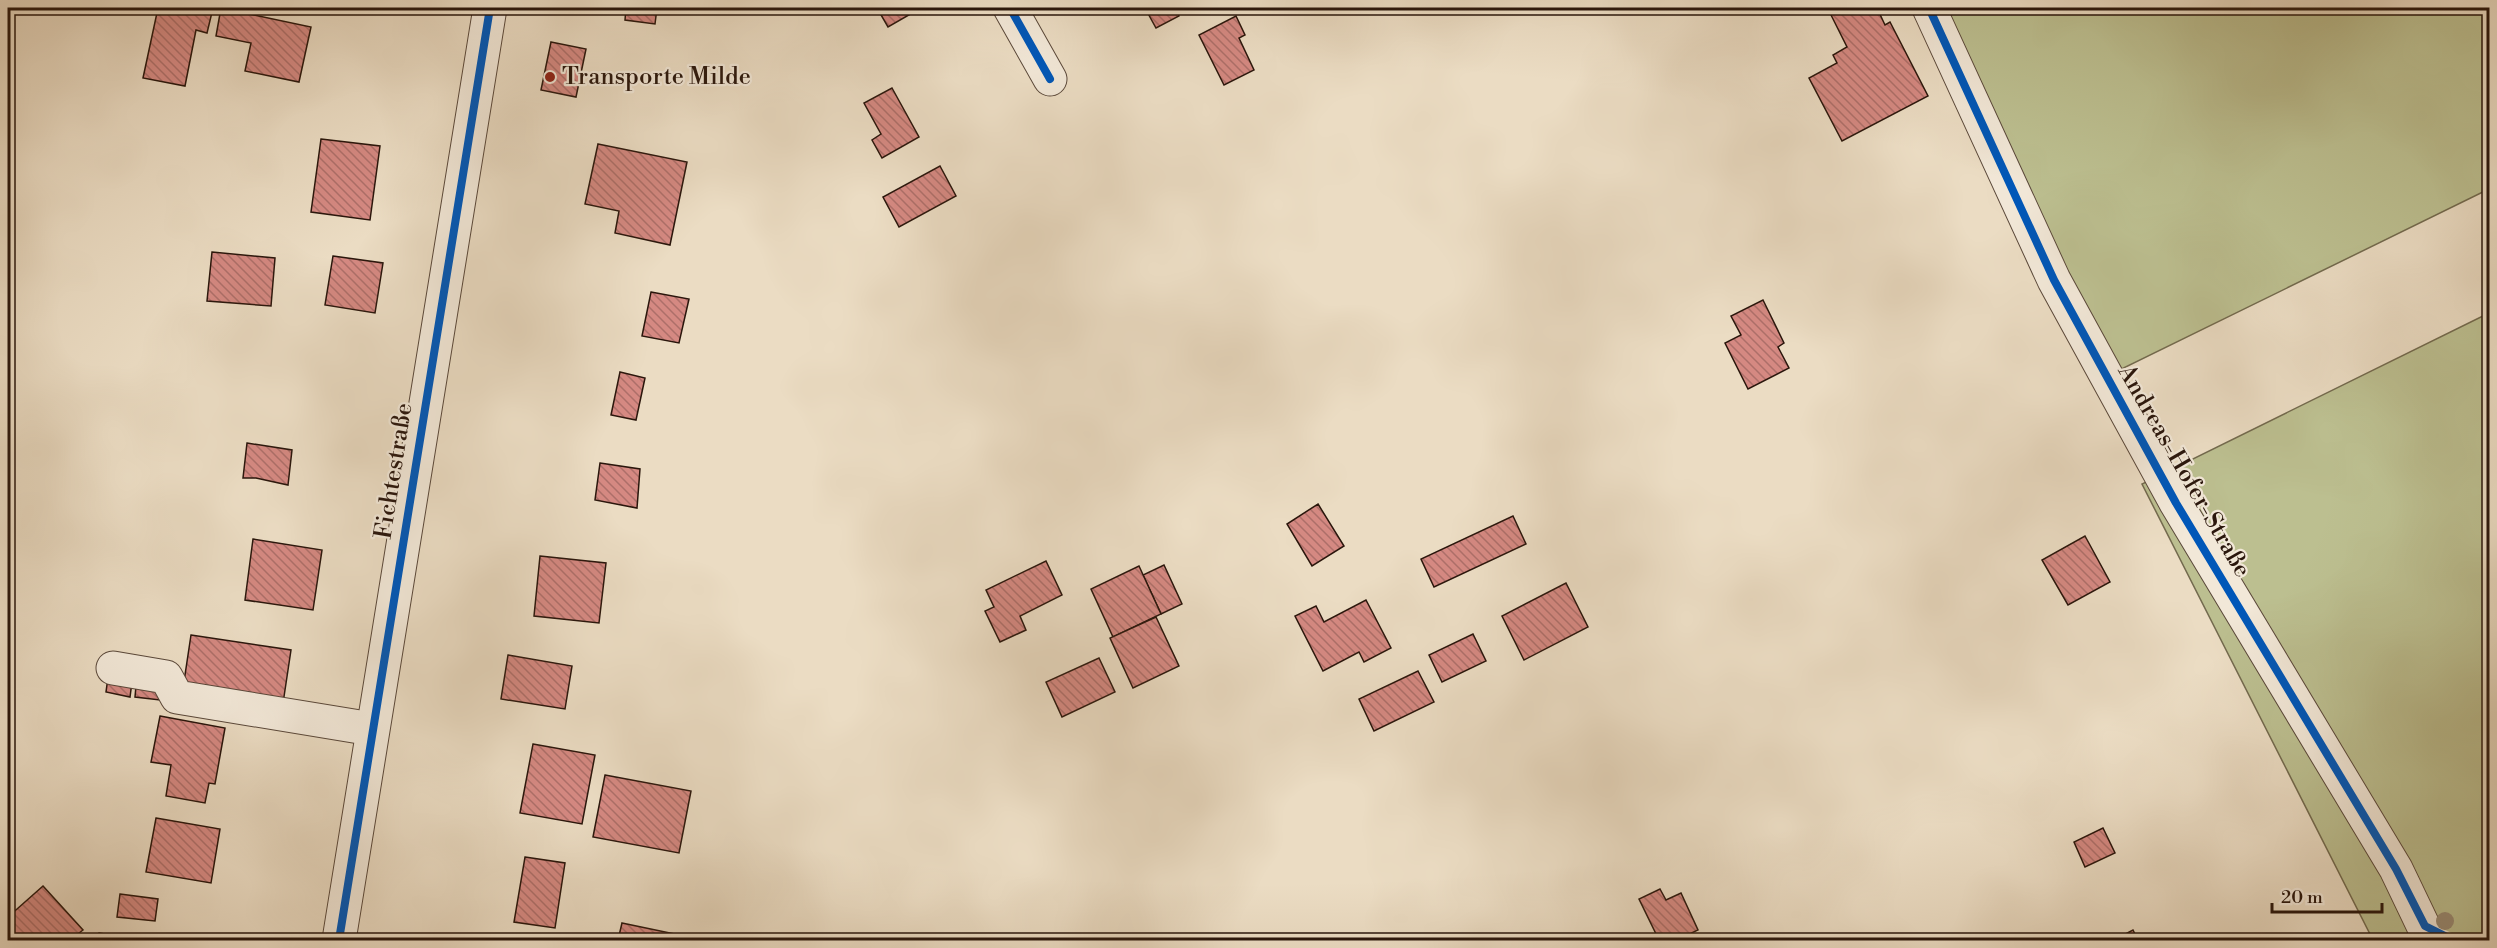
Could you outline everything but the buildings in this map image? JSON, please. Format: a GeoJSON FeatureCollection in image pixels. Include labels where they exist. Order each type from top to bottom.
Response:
{"type":"FeatureCollection","features":[{"type":"Feature","properties":{"kind":"street","name":"Fichtestraße"},"geometry":{"type":"LineString","coordinates":[[339,940],[490,8]]}},
{"type":"Feature","properties":{"kind":"street"},"geometry":{"type":"LineString","coordinates":[[1010,8],[1050,79]]}},
{"type":"Feature","properties":{"kind":"street","name":"Andreas-Hofer-Straße"},"geometry":{"type":"LineString","coordinates":[[1929,8],[2054,280],[2176,503],[2396,869],[2430,940]]}},
{"type":"Feature","properties":{"kind":"street"},"geometry":{"type":"LineString","coordinates":[[113,668],[166,677],[177,697],[372,729]]}},
{"type":"Feature","properties":{"kind":"green space"},"geometry":{"type":"Polygon","coordinates":[[[1911,8],[2489,8],[2489,189],[2093,383],[1911,8]]]}},
{"type":"Feature","properties":{"kind":"green space"},"geometry":{"type":"Polygon","coordinates":[[[2489,313],[2489,940],[2373,940],[2142,484],[2489,313]]]}},
{"type":"Feature","properties":{"kind":"cycle path"},"geometry":{"type":"LineString","coordinates":[[339,940],[490,8]]}},
{"type":"Feature","properties":{"kind":"cycle path"},"geometry":{"type":"LineString","coordinates":[[1010,8],[1050,79]]}},
{"type":"Feature","properties":{"kind":"cycle path"},"geometry":{"type":"LineString","coordinates":[[1929,8],[2054,280],[2176,503],[2396,869],[2425,926],[2453,940]]}},
{"type":"Feature","properties":{"kind":"place","name":"Transporte Milde"},"geometry":{"type":"Point","coordinates":[550,77]}}]}
